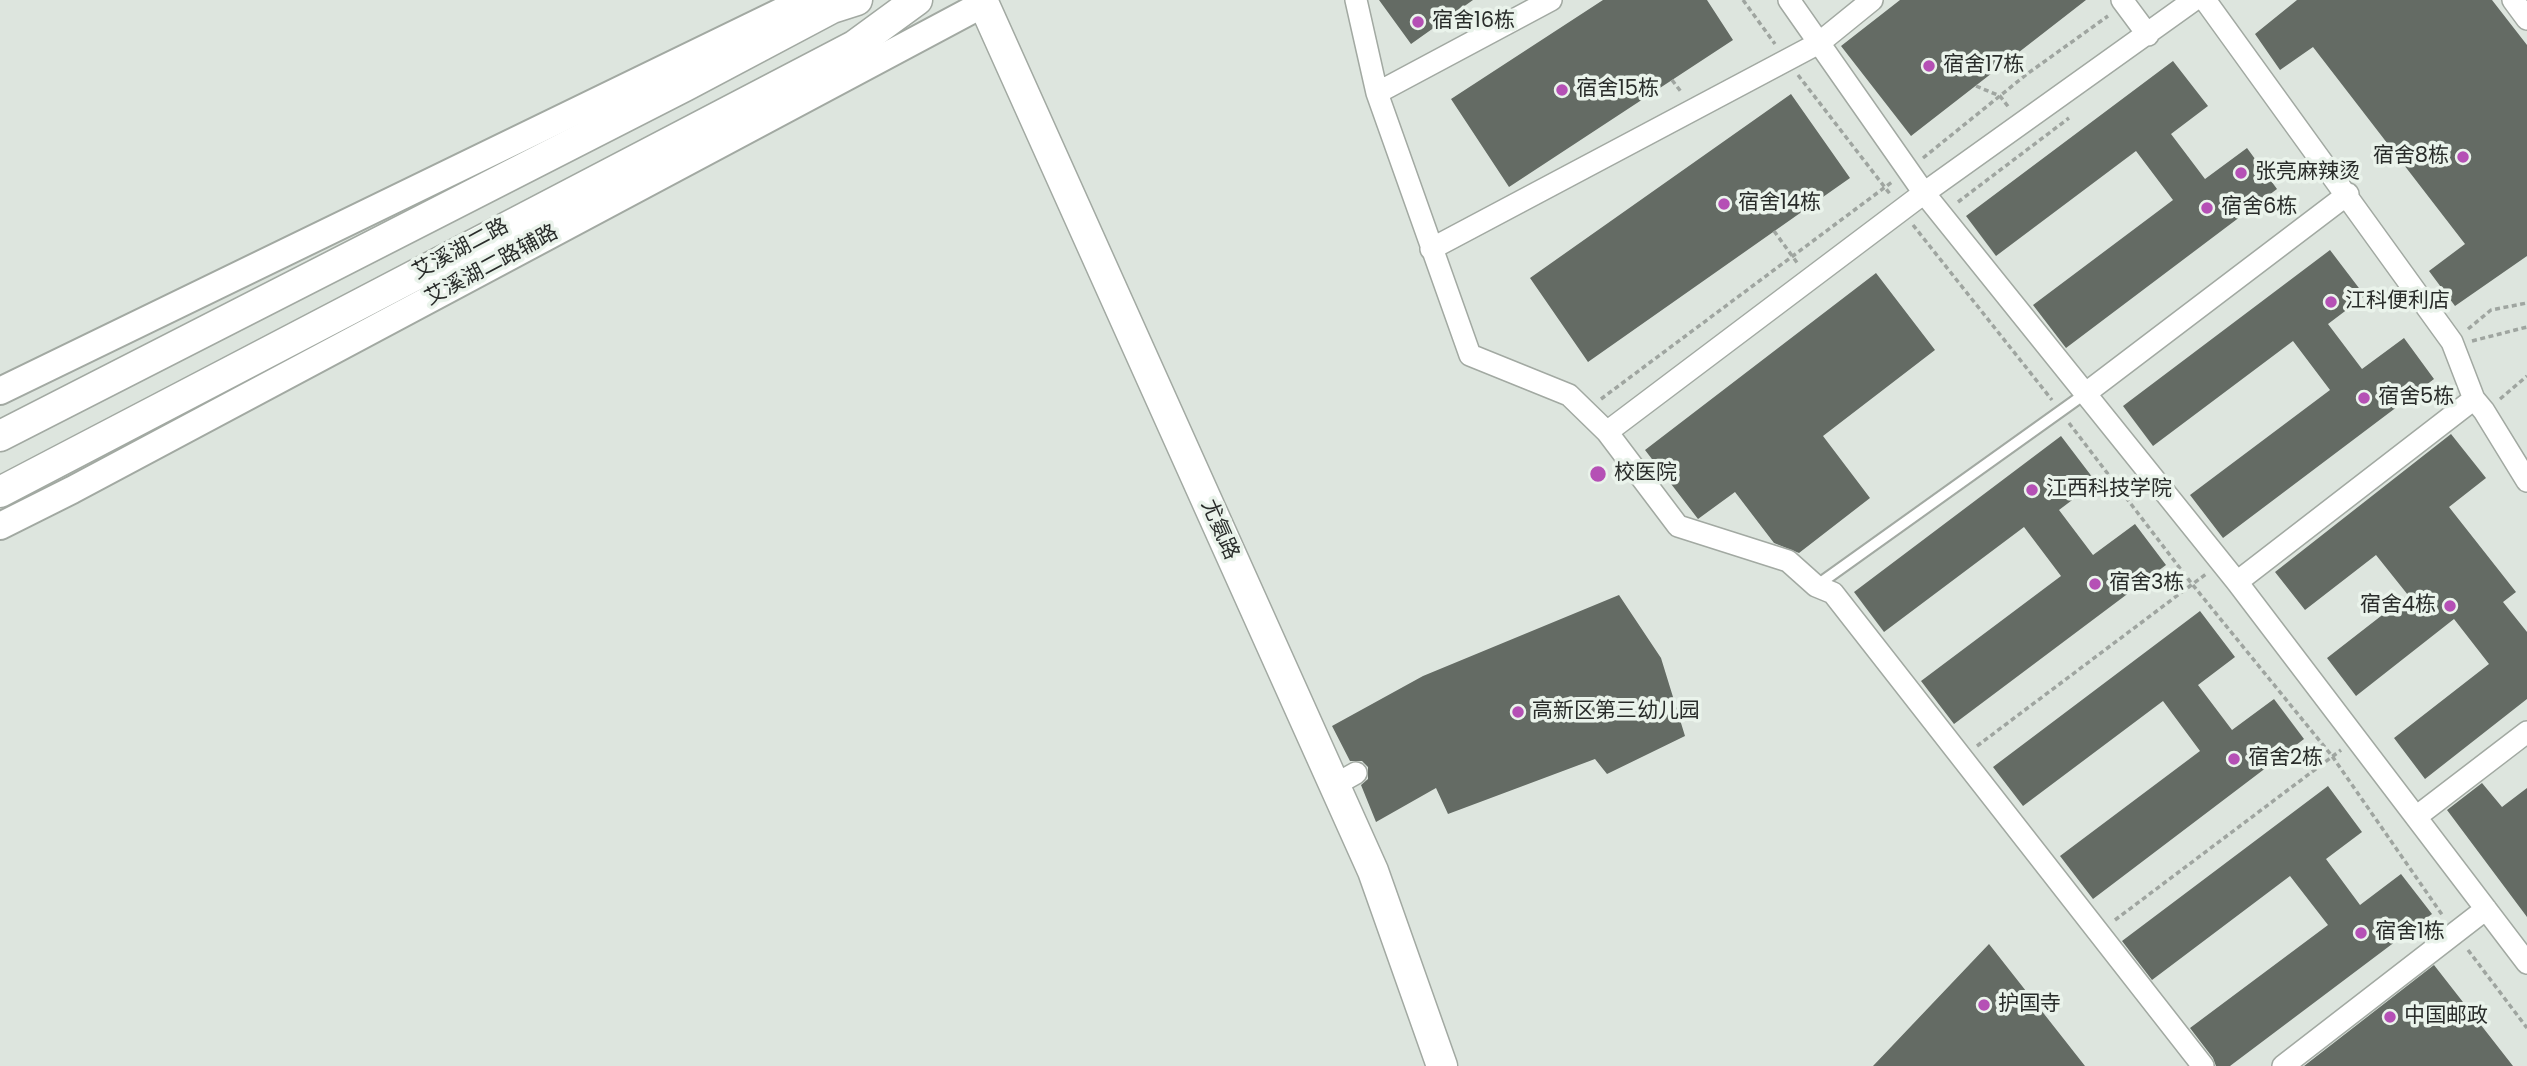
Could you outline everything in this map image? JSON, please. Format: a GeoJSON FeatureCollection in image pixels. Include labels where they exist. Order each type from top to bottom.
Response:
{"type":"FeatureCollection","features":[{"type":"Feature","properties":{"kind":"main road","name":"艾溪湖二路"},"geometry":{"type":"LineString","coordinates":[[0,436],[673,93],[832,8],[858,0]]}},
{"type":"Feature","properties":{"kind":"main road","name":"艾溪湖二路"},"geometry":{"type":"LineString","coordinates":[[0,492],[854,46],[918,0]]}},
{"type":"Feature","properties":{"kind":"main road","name":"尤氨路"},"geometry":{"type":"LineString","coordinates":[[983,2],[1344,780],[1442,1066]]}},
{"type":"Feature","properties":{"kind":"street"},"geometry":{"type":"LineString","coordinates":[[0,391],[805,0]]}},
{"type":"Feature","properties":{"kind":"street"},"geometry":{"type":"LineString","coordinates":[[1356,0],[1377,93],[1470,355],[1569,395],[1607,432],[1678,526],[1788,561],[1816,586],[1833,593],[2203,1066]]}},
{"type":"Feature","properties":{"kind":"street"},"geometry":{"type":"LineString","coordinates":[[1377,93],[1551,0]]}},
{"type":"Feature","properties":{"kind":"street"},"geometry":{"type":"LineString","coordinates":[[1788,0],[1924,193],[2237,582],[2527,962]]}},
{"type":"Feature","properties":{"kind":"street"},"geometry":{"type":"LineString","coordinates":[[1431,249],[1819,43],[1872,0]]}},
{"type":"Feature","properties":{"kind":"street"},"geometry":{"type":"LineString","coordinates":[[1607,432],[1924,193],[2194,0]]}},
{"type":"Feature","properties":{"kind":"street"},"geometry":{"type":"LineString","coordinates":[[2205,0],[2452,341],[2479,405],[2527,481]]}},
{"type":"Feature","properties":{"kind":"street"},"geometry":{"type":"LineString","coordinates":[[2513,0],[2527,19]]}},
{"type":"Feature","properties":{"kind":"street","name":"艾溪湖二路辅路"},"geometry":{"type":"LineString","coordinates":[[0,526],[72,490],[983,2]]}},
{"type":"Feature","properties":{"kind":"street"},"geometry":{"type":"LineString","coordinates":[[2123,2],[2148,35]]}},
{"type":"Feature","properties":{"kind":"street"},"geometry":{"type":"LineString","coordinates":[[2085,393],[2348,194]]}},
{"type":"Feature","properties":{"kind":"street"},"geometry":{"type":"LineString","coordinates":[[2237,582],[2479,405]]}},
{"type":"Feature","properties":{"kind":"street"},"geometry":{"type":"LineString","coordinates":[[2416,817],[2527,732]]}},
{"type":"Feature","properties":{"kind":"street"},"geometry":{"type":"LineString","coordinates":[[2287,1065],[2486,909]]}},
{"type":"Feature","properties":{"kind":"lane"},"geometry":{"type":"LineString","coordinates":[[1816,586],[2085,393]]}},
{"type":"Feature","properties":{"kind":"path"},"geometry":{"type":"LineString","coordinates":[[1743,0],[1885,187]]}},
{"type":"Feature","properties":{"kind":"path"},"geometry":{"type":"LineString","coordinates":[[1585,411],[1908,170],[2123,2]]}},
{"type":"Feature","properties":{"kind":"path"},"geometry":{"type":"LineString","coordinates":[[1976,86],[2000,96],[2022,124]]}},
{"type":"Feature","properties":{"kind":"path"},"geometry":{"type":"LineString","coordinates":[[1902,210],[2061,411],[2192,584],[2332,756],[2455,933],[2527,1028]]}},
{"type":"Feature","properties":{"kind":"path"},"geometry":{"type":"LineString","coordinates":[[1774,231],[1809,280]]}},
{"type":"Feature","properties":{"kind":"path"},"geometry":{"type":"LineString","coordinates":[[2452,341],[2491,310],[2527,303]]}},
{"type":"Feature","properties":{"kind":"path"},"geometry":{"type":"LineString","coordinates":[[2452,341],[2472,341],[2527,327]]}},
{"type":"Feature","properties":{"kind":"path"},"geometry":{"type":"LineString","coordinates":[[2479,405],[2527,376]]}},
{"type":"Feature","properties":{"kind":"path"},"geometry":{"type":"LineString","coordinates":[[1962,758],[2221,562]]}},
{"type":"Feature","properties":{"kind":"path"},"geometry":{"type":"LineString","coordinates":[[2098,932],[2356,738]]}},
{"type":"Feature","properties":{"kind":"building","name":"宿舍16栋"},"geometry":{"type":"Polygon","coordinates":[[[1379,0],[1473,0],[1411,44],[1379,0]]]}},
{"type":"Feature","properties":{"kind":"building","name":"宿舍15栋"},"geometry":{"type":"Polygon","coordinates":[[[1603,0],[1707,0],[1733,40],[1509,187],[1451,99],[1603,0]]]}},
{"type":"Feature","properties":{"kind":"building","name":"宿舍17栋"},"geometry":{"type":"Polygon","coordinates":[[[1900,0],[2086,0],[1911,136],[1841,46],[1900,0]]]}},
{"type":"Feature","properties":{"kind":"building","name":"宿舍8栋"},"geometry":{"type":"Polygon","coordinates":[[[2297,0],[2492,0],[2527,45],[2527,256],[2455,306],[2429,271],[2465,244],[2313,47],[2280,70],[2255,34],[2297,0]]]}},
{"type":"Feature","properties":{"kind":"building","name":"宿舍6栋"},"geometry":{"type":"Polygon","coordinates":[[[2173,61],[2208,106],[2171,134],[2205,179],[2247,148],[2277,189],[2066,348],[2033,305],[2173,200],[2136,151],[1996,256],[1966,216],[2173,61]]]}},
{"type":"Feature","properties":{"kind":"building","name":"宿舍14栋"},"geometry":{"type":"Polygon","coordinates":[[[1791,94],[1850,178],[1588,362],[1530,278],[1791,94]]]}},
{"type":"Feature","properties":{"kind":"building","name":"宿舍5栋"},"geometry":{"type":"Polygon","coordinates":[[[2330,250],[2365,296],[2328,324],[2362,369],[2404,338],[2434,379],[2223,538],[2190,495],[2330,390],[2293,341],[2153,446],[2123,406],[2330,250]]]}},
{"type":"Feature","properties":{"kind":"building"},"geometry":{"type":"Polygon","coordinates":[[[1876,273],[1935,350],[1823,436],[1870,498],[1799,553],[1774,543],[1735,492],[1698,519],[1645,450],[1876,273]]]}},
{"type":"Feature","properties":{"kind":"building","name":"宿舍4栋"},"geometry":{"type":"Polygon","coordinates":[[[2451,434],[2486,478],[2449,507],[2516,592],[2503,602],[2527,632],[2527,699],[2425,779],[2394,738],[2489,664],[2454,619],[2356,696],[2327,658],[2408,595],[2376,555],[2305,610],[2275,572],[2451,434]]]}},
{"type":"Feature","properties":{"kind":"building","name":"宿舍3栋"},"geometry":{"type":"Polygon","coordinates":[[[2061,436],[2096,482],[2059,510],[2093,555],[2135,524],[2166,565],[1954,724],[1921,681],[2061,576],[2024,527],[1884,632],[1854,592],[2061,436]]]}},
{"type":"Feature","properties":{"kind":"building","name":"高新区第三幼儿园"},"geometry":{"type":"Polygon","coordinates":[[[1619,595],[1661,658],[1685,736],[1607,774],[1595,759],[1448,814],[1436,788],[1376,822],[1361,785],[1368,779],[1368,767],[1362,761],[1350,761],[1332,726],[1423,676],[1619,595]]]}},
{"type":"Feature","properties":{"kind":"building","name":"宿舍2栋"},"geometry":{"type":"Polygon","coordinates":[[[2200,611],[2235,657],[2198,685],[2232,730],[2274,699],[2304,739],[2093,899],[2060,856],[2200,751],[2163,701],[2023,806],[1993,767],[2200,611]]]}},
{"type":"Feature","properties":{"kind":"building"},"geometry":{"type":"Polygon","coordinates":[[[2482,783],[2502,807],[2527,788],[2527,917],[2447,810],[2482,783]]]}},
{"type":"Feature","properties":{"kind":"building","name":"宿舍1栋"},"geometry":{"type":"Polygon","coordinates":[[[2328,786],[2362,832],[2326,859],[2360,905],[2401,874],[2432,914],[2230,1066],[2216,1066],[2190,1028],[2328,925],[2290,876],[2152,980],[2122,941],[2328,786]]]}},
{"type":"Feature","properties":{"kind":"building","name":"护国寺"},"geometry":{"type":"Polygon","coordinates":[[[1989,944],[2085,1066],[1873,1066],[1989,944]]]}},
{"type":"Feature","properties":{"kind":"building"},"geometry":{"type":"Polygon","coordinates":[[[2434,965],[2513,1066],[2304,1066],[2434,965]]]}},
{"type":"Feature","properties":{"kind":"place","name":"宿舍16栋"},"geometry":{"type":"Point","coordinates":[1418,22]}},
{"type":"Feature","properties":{"kind":"place","name":"宿舍17栋"},"geometry":{"type":"Point","coordinates":[1929,66]}},
{"type":"Feature","properties":{"kind":"place","name":"宿舍15栋"},"geometry":{"type":"Point","coordinates":[1562,90]}},
{"type":"Feature","properties":{"kind":"place","name":"宿舍8栋"},"geometry":{"type":"Point","coordinates":[2463,157]}},
{"type":"Feature","properties":{"kind":"place","name":"张亮麻辣烫"},"geometry":{"type":"Point","coordinates":[2241,173]}},
{"type":"Feature","properties":{"kind":"place","name":"宿舍14栋"},"geometry":{"type":"Point","coordinates":[1724,204]}},
{"type":"Feature","properties":{"kind":"place","name":"宿舍6栋"},"geometry":{"type":"Point","coordinates":[2207,208]}},
{"type":"Feature","properties":{"kind":"place","name":"江科便利店"},"geometry":{"type":"Point","coordinates":[2331,302]}},
{"type":"Feature","properties":{"kind":"place","name":"宿舍5栋"},"geometry":{"type":"Point","coordinates":[2364,398]}},
{"type":"Feature","properties":{"kind":"place","name":"校医院"},"geometry":{"type":"Point","coordinates":[1598,474]}},
{"type":"Feature","properties":{"kind":"place","name":"江西科技学院"},"geometry":{"type":"Point","coordinates":[2032,490]}},
{"type":"Feature","properties":{"kind":"place","name":"宿舍3栋"},"geometry":{"type":"Point","coordinates":[2095,584]}},
{"type":"Feature","properties":{"kind":"place","name":"宿舍4栋"},"geometry":{"type":"Point","coordinates":[2450,606]}},
{"type":"Feature","properties":{"kind":"place","name":"高新区第三幼儿园"},"geometry":{"type":"Point","coordinates":[1518,712]}},
{"type":"Feature","properties":{"kind":"place","name":"宿舍2栋"},"geometry":{"type":"Point","coordinates":[2234,759]}},
{"type":"Feature","properties":{"kind":"place","name":"宿舍1栋"},"geometry":{"type":"Point","coordinates":[2361,933]}},
{"type":"Feature","properties":{"kind":"place","name":"护国寺"},"geometry":{"type":"Point","coordinates":[1984,1005]}},
{"type":"Feature","properties":{"kind":"place","name":"中国邮政"},"geometry":{"type":"Point","coordinates":[2390,1017]}}]}
